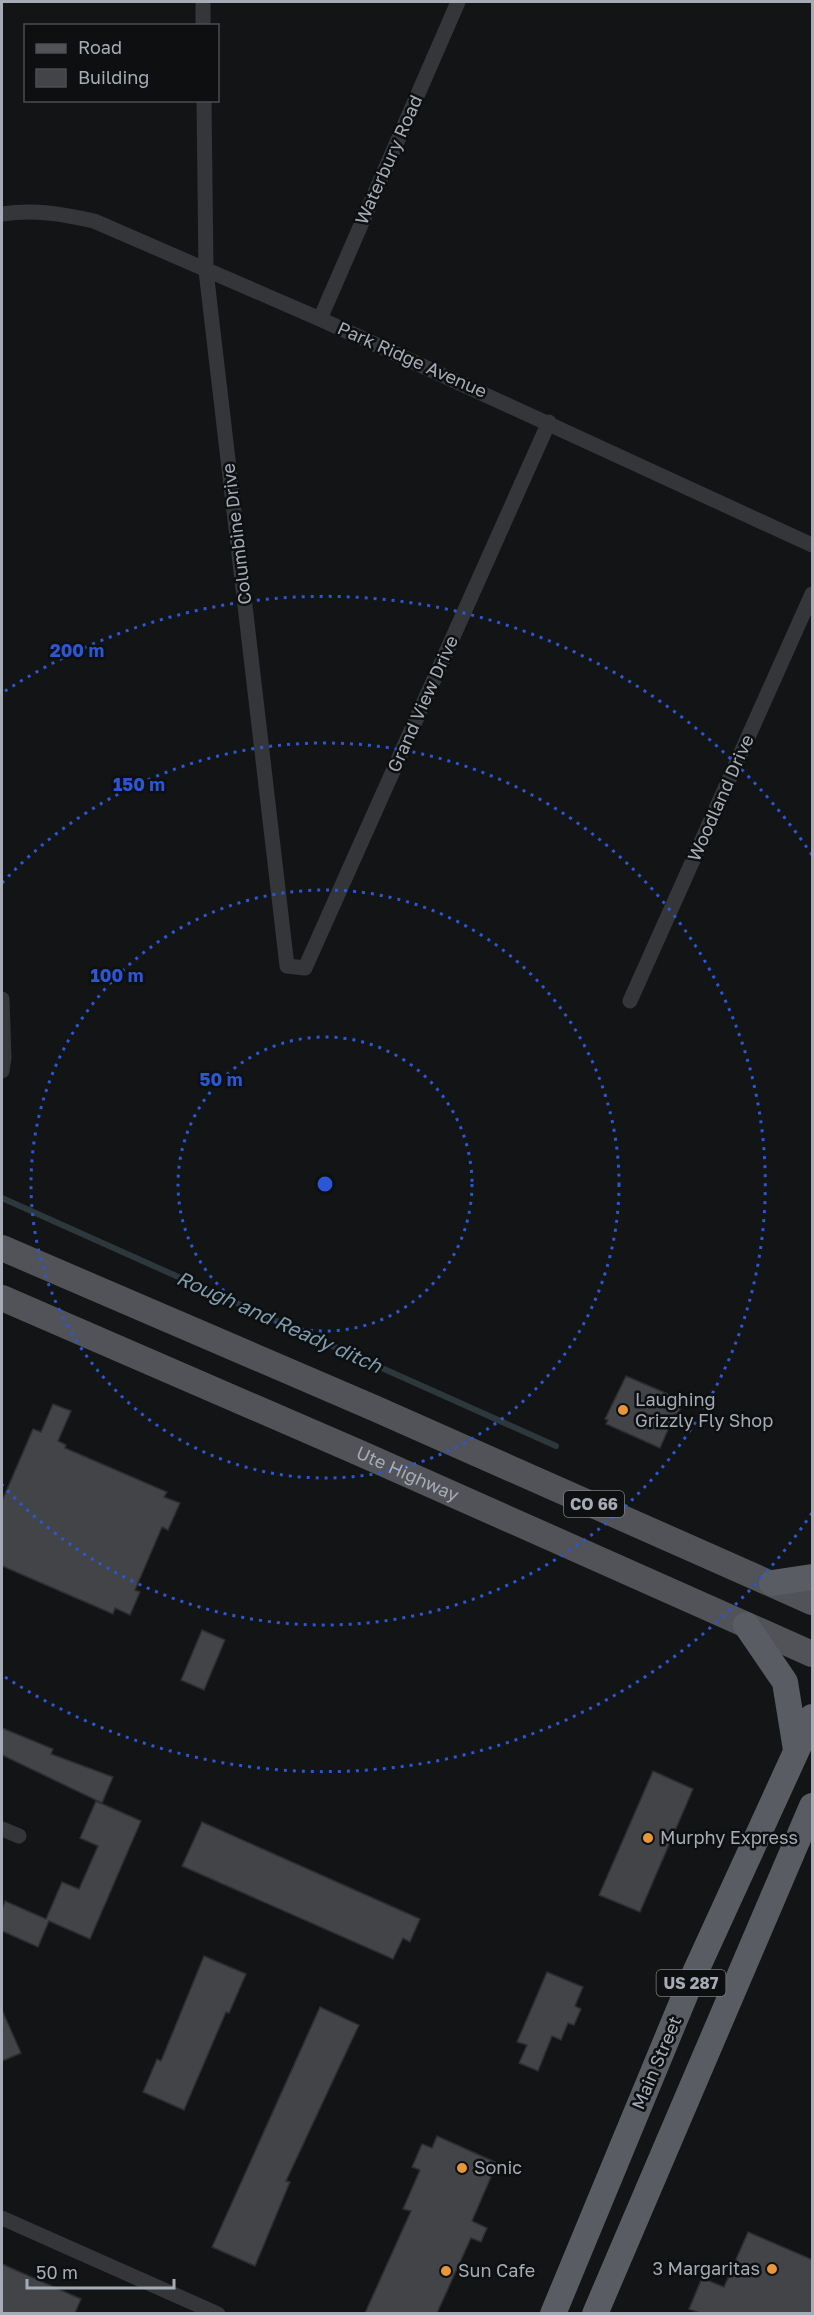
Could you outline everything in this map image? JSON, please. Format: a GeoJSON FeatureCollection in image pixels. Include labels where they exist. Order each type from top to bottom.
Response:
{"type":"FeatureCollection","features":[{"type":"Feature","properties":{"kind":"highway"},"geometry":{"type":"LineString","coordinates":[[772,1583],[813,1577]]}},
{"type":"Feature","properties":{"kind":"highway"},"geometry":{"type":"LineString","coordinates":[[747,1625],[785,1682],[796,1750]]}},
{"type":"Feature","properties":{"kind":"highway","name":"Main Street"},"geometry":{"type":"LineString","coordinates":[[553,2313],[688,1988],[813,1717]]}},
{"type":"Feature","properties":{"kind":"highway","name":"US 287"},"geometry":{"type":"LineString","coordinates":[[595,2313],[813,1806]]}},
{"type":"Feature","properties":{"kind":"main road","name":"CO 66"},"geometry":{"type":"LineString","coordinates":[[2,1248],[813,1602]]}},
{"type":"Feature","properties":{"kind":"main road","name":"Ute Highway"},"geometry":{"type":"LineString","coordinates":[[2,1298],[362,1454],[813,1654]]}},
{"type":"Feature","properties":{"kind":"street"},"geometry":{"type":"LineString","coordinates":[[202,2],[203,24]]}},
{"type":"Feature","properties":{"kind":"street","name":"Waterbury Road"},"geometry":{"type":"LineString","coordinates":[[320,319],[458,2]]}},
{"type":"Feature","properties":{"kind":"street","name":"Columbine Drive"},"geometry":{"type":"LineString","coordinates":[[204,102],[206,271],[287,966]]}},
{"type":"Feature","properties":{"kind":"street","name":"Park Ridge Avenue"},"geometry":{"type":"LineString","coordinates":[[2,213],[27,210],[56,212],[94,221],[549,422],[813,545]]}},
{"type":"Feature","properties":{"kind":"street","name":"Grand View Drive"},"geometry":{"type":"LineString","coordinates":[[287,966],[305,968],[549,422]]}},
{"type":"Feature","properties":{"kind":"street","name":"Woodland Drive"},"geometry":{"type":"LineString","coordinates":[[630,1001],[813,594]]}},
{"type":"Feature","properties":{"kind":"street"},"geometry":{"type":"LineString","coordinates":[[2,999],[4,1058],[2,1071]]}},
{"type":"Feature","properties":{"kind":"street"},"geometry":{"type":"LineString","coordinates":[[2,1829],[19,1836]]}},
{"type":"Feature","properties":{"kind":"street"},"geometry":{"type":"LineString","coordinates":[[2,2218],[218,2313]]}},
{"type":"Feature","properties":{"kind":"building"},"geometry":{"type":"Polygon","coordinates":[[[626,1376],[684,1401],[678,1414],[675,1414],[660,1448],[606,1424],[608,1420],[605,1419],[626,1376]]]}},
{"type":"Feature","properties":{"kind":"building"},"geometry":{"type":"Polygon","coordinates":[[[53,1404],[71,1411],[58,1441],[66,1445],[65,1448],[167,1492],[164,1497],[180,1503],[168,1530],[162,1527],[135,1590],[140,1592],[130,1615],[115,1608],[113,1614],[2,1566],[2,1501],[33,1429],[41,1432],[53,1404]]]}},
{"type":"Feature","properties":{"kind":"building"},"geometry":{"type":"Polygon","coordinates":[[[202,1630],[225,1640],[204,1690],[181,1680],[202,1630]]]}},
{"type":"Feature","properties":{"kind":"building"},"geometry":{"type":"Polygon","coordinates":[[[2,1728],[53,1749],[51,1754],[113,1777],[102,1803],[2,1755],[2,1728]]]}},
{"type":"Feature","properties":{"kind":"building"},"geometry":{"type":"Polygon","coordinates":[[[653,1771],[693,1789],[640,1912],[599,1895],[653,1771]]]}},
{"type":"Feature","properties":{"kind":"building"},"geometry":{"type":"Polygon","coordinates":[[[96,1801],[141,1821],[90,1939],[49,1921],[38,1947],[2,1931],[2,1910],[5,1901],[46,1919],[62,1882],[79,1889],[98,1846],[80,1838],[96,1801]]]}},
{"type":"Feature","properties":{"kind":"building"},"geometry":{"type":"Polygon","coordinates":[[[202,1822],[420,1919],[410,1942],[403,1938],[393,1959],[182,1866],[202,1822]]]}},
{"type":"Feature","properties":{"kind":"building"},"geometry":{"type":"Polygon","coordinates":[[[204,1956],[246,1974],[229,2013],[226,2012],[184,2110],[143,2092],[157,2059],[161,2061],[204,1956]]]}},
{"type":"Feature","properties":{"kind":"building"},"geometry":{"type":"Polygon","coordinates":[[[547,1972],[583,1987],[575,2006],[581,2009],[574,2025],[568,2023],[561,2040],[552,2036],[538,2071],[519,2063],[527,2045],[517,2042],[547,1972]]]}},
{"type":"Feature","properties":{"kind":"building"},"geometry":{"type":"Polygon","coordinates":[[[320,2007],[359,2025],[286,2181],[290,2182],[255,2266],[212,2247],[320,2007]]]}},
{"type":"Feature","properties":{"kind":"building"},"geometry":{"type":"Polygon","coordinates":[[[2,2010],[21,2053],[2,2061],[2,2010]]]}},
{"type":"Feature","properties":{"kind":"building"},"geometry":{"type":"Polygon","coordinates":[[[437,2136],[497,2163],[472,2221],[487,2228],[481,2242],[471,2238],[437,2313],[365,2313],[411,2211],[403,2209],[420,2170],[412,2167],[422,2144],[432,2148],[437,2136]]]}},
{"type":"Feature","properties":{"kind":"building","name":"3 Margaritas"},"geometry":{"type":"Polygon","coordinates":[[[748,2232],[813,2260],[813,2313],[700,2313],[689,2309],[702,2278],[724,2287],[748,2232]]]}},
{"type":"Feature","properties":{"kind":"building"},"geometry":{"type":"Polygon","coordinates":[[[2,2264],[81,2299],[75,2313],[2,2313],[2,2264]]]}},
{"type":"Feature","properties":{"kind":"waterway","name":"Rough and Ready ditch"},"geometry":{"type":"LineString","coordinates":[[2,1198],[556,1446]]}},
{"type":"Feature","properties":{"kind":"place","name":"Laughing Grizzly Fly Shop"},"geometry":{"type":"Point","coordinates":[623,1410]}},
{"type":"Feature","properties":{"kind":"place","name":"Murphy Express"},"geometry":{"type":"Point","coordinates":[648,1838]}},
{"type":"Feature","properties":{"kind":"place","name":"Sonic"},"geometry":{"type":"Point","coordinates":[462,2168]}},
{"type":"Feature","properties":{"kind":"place","name":"3 Margaritas"},"geometry":{"type":"Point","coordinates":[772,2269]}},
{"type":"Feature","properties":{"kind":"place","name":"Sun Cafe"},"geometry":{"type":"Point","coordinates":[446,2271]}}]}
